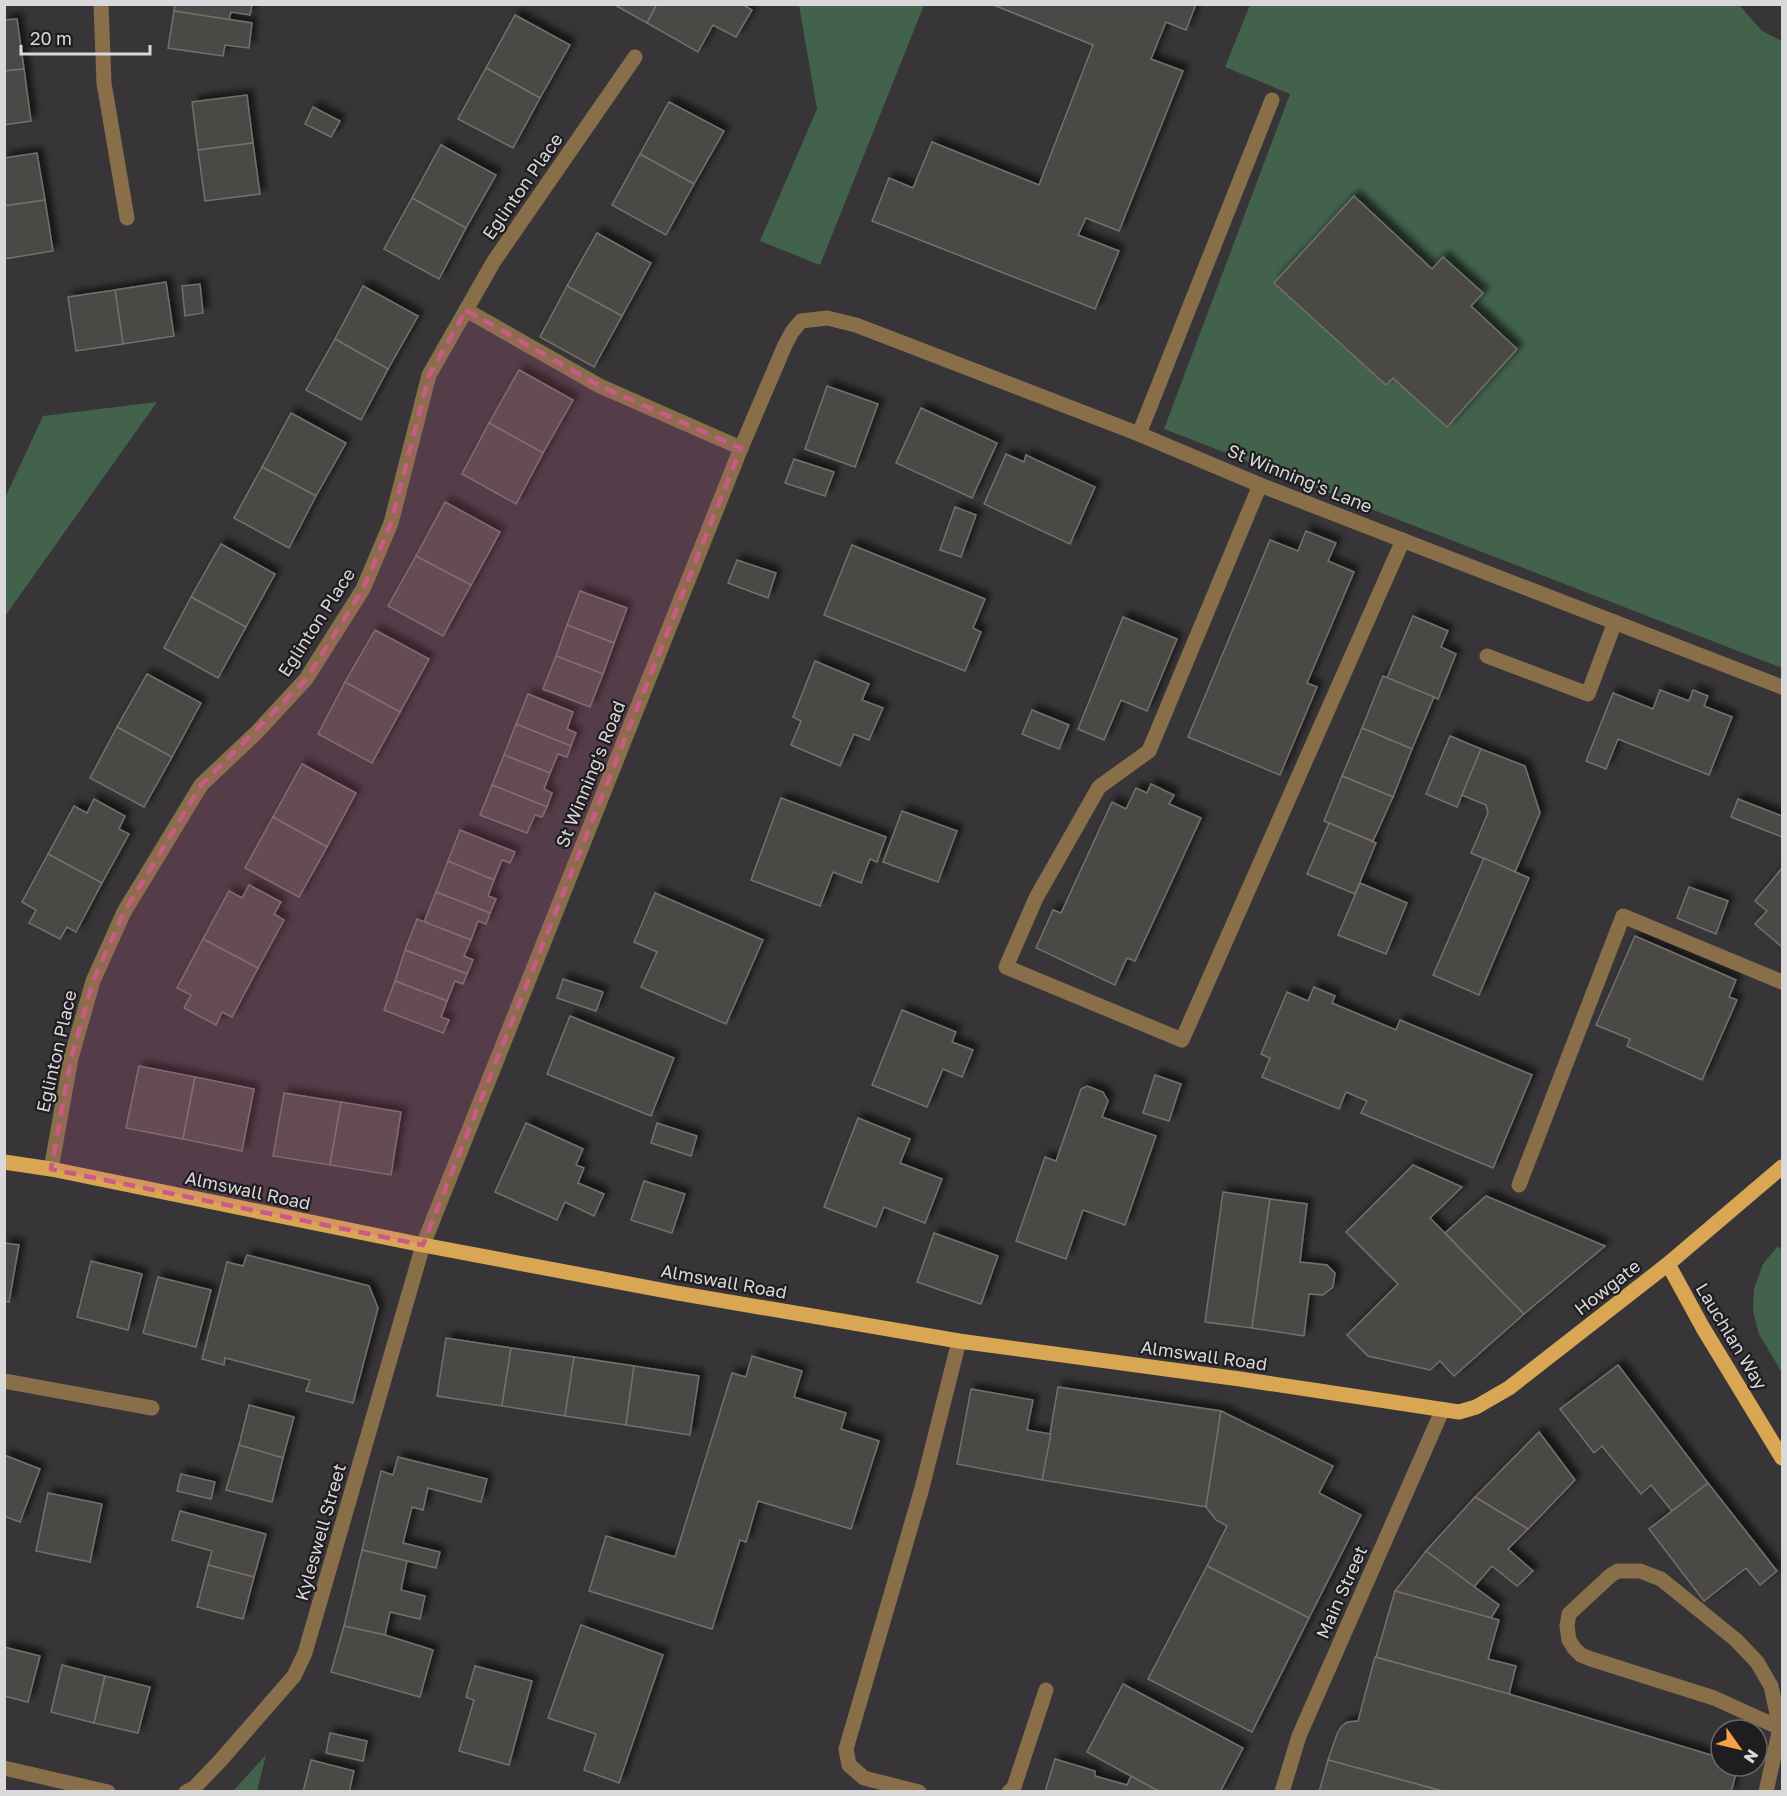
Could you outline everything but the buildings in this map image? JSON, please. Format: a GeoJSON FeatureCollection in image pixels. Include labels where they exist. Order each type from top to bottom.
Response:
{"type":"FeatureCollection","features":[{"type":"Feature","properties":{"kind":"main road","name":"Almswall Road"},"geometry":{"type":"LineString","coordinates":[[4,1162],[677,1293],[959,1341],[1240,1379],[1442,1411]]}},
{"type":"Feature","properties":{"kind":"main road","name":"Howgate"},"geometry":{"type":"LineString","coordinates":[[1442,1411],[1459,1412],[1476,1407],[1509,1388],[1668,1264],[1782,1167]]}},
{"type":"Feature","properties":{"kind":"main road","name":"Lauchlan Way"},"geometry":{"type":"LineString","coordinates":[[1668,1264],[1703,1328],[1782,1458]]}},
{"type":"Feature","properties":{"kind":"street"},"geometry":{"type":"LineString","coordinates":[[101,4],[104,83],[127,218]]}},
{"type":"Feature","properties":{"kind":"street","name":"Eglinton Place"},"geometry":{"type":"LineString","coordinates":[[51,1170],[71,1058],[93,981],[124,912],[201,785],[257,732],[306,679],[363,589],[391,523],[429,375],[494,261],[635,57]]}},
{"type":"Feature","properties":{"kind":"street"},"geometry":{"type":"LineString","coordinates":[[1139,434],[1272,100]]}},
{"type":"Feature","properties":{"kind":"street"},"geometry":{"type":"LineString","coordinates":[[466,310],[600,386],[741,448]]}},
{"type":"Feature","properties":{"kind":"street","name":"St Winning's Lane"},"geometry":{"type":"LineString","coordinates":[[801,321],[827,318],[856,325],[1139,434],[1260,485],[1782,687]]}},
{"type":"Feature","properties":{"kind":"street","name":"St Winning's Road"},"geometry":{"type":"LineString","coordinates":[[423,1245],[741,448],[785,345],[801,321]]}},
{"type":"Feature","properties":{"kind":"street"},"geometry":{"type":"LineString","coordinates":[[1260,485],[1149,751],[1100,787],[1036,898],[1006,967],[1182,1040],[1403,540]]}},
{"type":"Feature","properties":{"kind":"street"},"geometry":{"type":"LineString","coordinates":[[1486,656],[1588,694],[1615,622]]}},
{"type":"Feature","properties":{"kind":"street"},"geometry":{"type":"LineString","coordinates":[[1519,1185],[1623,916],[1782,982]]}},
{"type":"Feature","properties":{"kind":"street","name":"Kyleswell Street"},"geometry":{"type":"LineString","coordinates":[[186,1791],[194,1788],[253,1724],[294,1676],[305,1653],[423,1245]]}},
{"type":"Feature","properties":{"kind":"street"},"geometry":{"type":"LineString","coordinates":[[920,1791],[864,1778],[849,1766],[846,1749],[922,1488],[959,1341]]}},
{"type":"Feature","properties":{"kind":"street"},"geometry":{"type":"LineString","coordinates":[[4,1381],[152,1408]]}},
{"type":"Feature","properties":{"kind":"street","name":"Main Street"},"geometry":{"type":"LineString","coordinates":[[1282,1791],[1299,1736],[1442,1411]]}},
{"type":"Feature","properties":{"kind":"street"},"geometry":{"type":"LineString","coordinates":[[1766,1791],[1780,1728],[1771,1686],[1757,1662],[1736,1640],[1661,1580],[1640,1571],[1618,1571],[1611,1575],[1569,1614],[1567,1626],[1569,1640],[1581,1654],[1714,1698],[1780,1728]]}},
{"type":"Feature","properties":{"kind":"street"},"geometry":{"type":"LineString","coordinates":[[1009,1791],[1014,1787],[1046,1690]]}},
{"type":"Feature","properties":{"kind":"street"},"geometry":{"type":"LineString","coordinates":[[4,1768],[108,1791]]}},
{"type":"Feature","properties":{"kind":"highlighted area"},"geometry":{"type":"Polygon","coordinates":[[[466,310],[600,386],[741,448],[423,1245],[51,1169],[71,1058],[93,981],[124,912],[201,785],[306,679],[363,589],[391,523],[429,375],[466,310]]]}},
{"type":"Feature","properties":{"kind":"green space"},"geometry":{"type":"Polygon","coordinates":[[[799,5],[924,5],[820,265],[760,241],[817,109],[799,5]]]}},
{"type":"Feature","properties":{"kind":"green space"},"geometry":{"type":"Polygon","coordinates":[[[1250,5],[1739,5],[1762,31],[1782,41],[1782,668],[1164,429],[1290,94],[1225,67],[1250,5]]]}},
{"type":"Feature","properties":{"kind":"green space"},"geometry":{"type":"Polygon","coordinates":[[[157,402],[5,616],[5,498],[43,416],[157,402]]]}},
{"type":"Feature","properties":{"kind":"green space"},"geometry":{"type":"Polygon","coordinates":[[[1778,1246],[1782,1251],[1782,1373],[1759,1334],[1753,1311],[1754,1289],[1763,1264],[1778,1246]]]}},
{"type":"Feature","properties":{"kind":"green space"},"geometry":{"type":"Polygon","coordinates":[[[266,1755],[257,1791],[233,1791],[266,1755]]]}}]}
